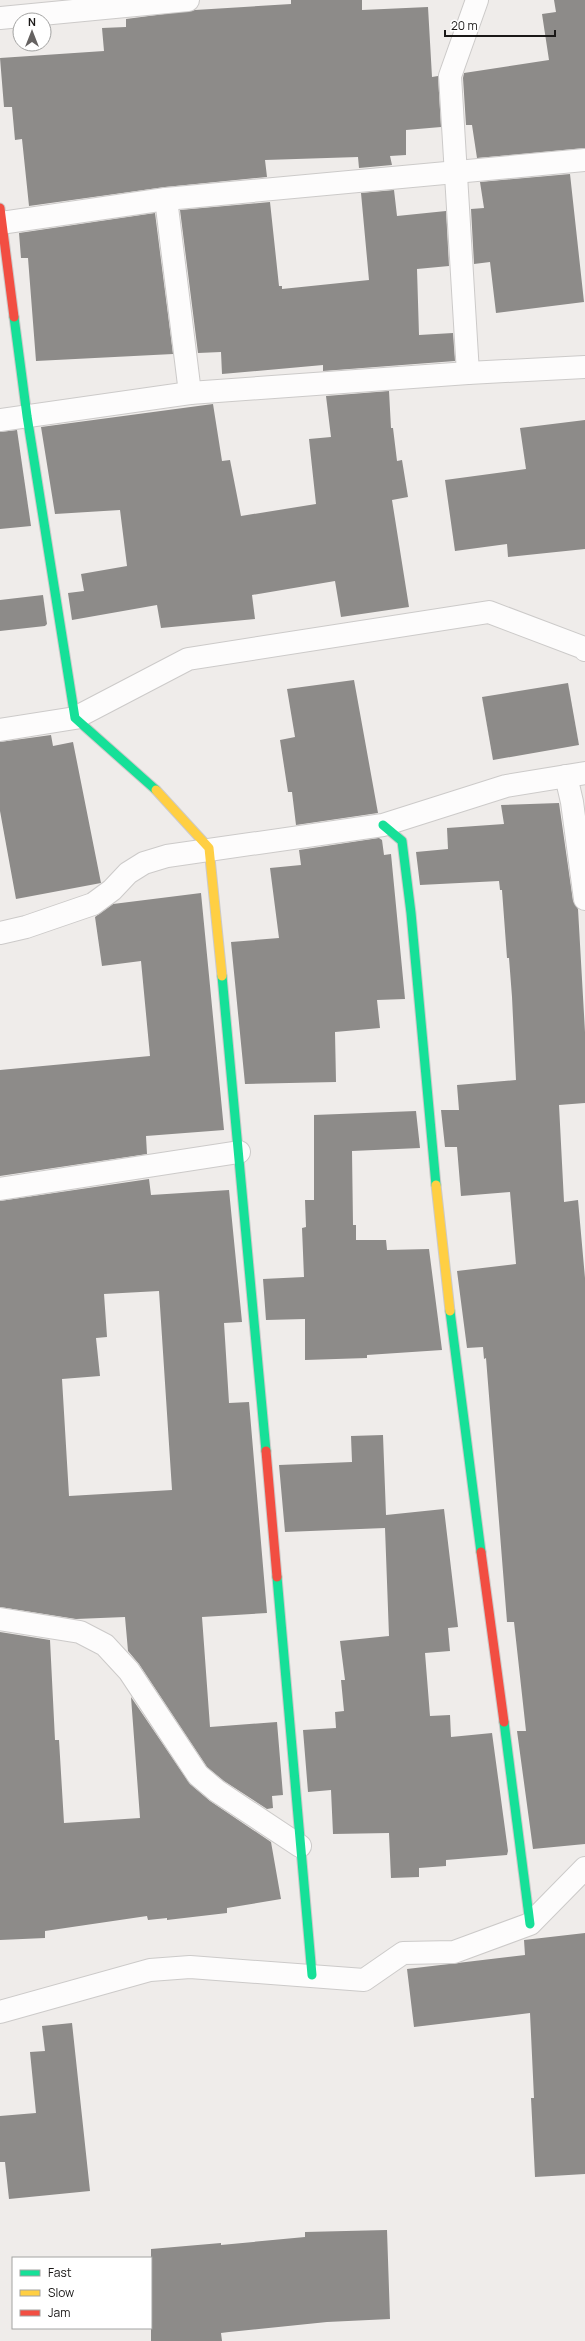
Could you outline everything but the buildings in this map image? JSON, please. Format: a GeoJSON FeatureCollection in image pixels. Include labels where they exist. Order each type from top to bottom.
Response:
{"type":"FeatureCollection","features":[{"type":"Feature","properties":{"kind":"street"},"geometry":{"type":"LineString","coordinates":[[0,18],[188,0]]}},
{"type":"Feature","properties":{"kind":"street"},"geometry":{"type":"LineString","coordinates":[[468,373],[454,171],[450,76],[477,0]]}},
{"type":"Feature","properties":{"kind":"street"},"geometry":{"type":"LineString","coordinates":[[312,1975],[239,1152],[209,848],[159,793],[75,718],[27,416],[1,218],[166,199],[585,160]]}},
{"type":"Feature","properties":{"kind":"street"},"geometry":{"type":"LineString","coordinates":[[166,199],[190,393]]}},
{"type":"Feature","properties":{"kind":"street"},"geometry":{"type":"LineString","coordinates":[[0,420],[190,393],[468,373],[585,367]]}},
{"type":"Feature","properties":{"kind":"street"},"geometry":{"type":"LineString","coordinates":[[0,730],[75,718],[188,659],[489,612],[584,648],[585,650]]}},
{"type":"Feature","properties":{"kind":"street"},"geometry":{"type":"LineString","coordinates":[[0,932],[26,927],[93,904],[112,890],[128,873],[144,863],[167,856],[209,848],[383,825],[506,786],[575,774],[572,802],[585,899]]}},
{"type":"Feature","properties":{"kind":"street"},"geometry":{"type":"LineString","coordinates":[[383,825],[402,841],[411,913],[441,1246],[530,1924]]}},
{"type":"Feature","properties":{"kind":"street"},"geometry":{"type":"LineString","coordinates":[[0,1190],[239,1152]]}},
{"type":"Feature","properties":{"kind":"street"},"geometry":{"type":"LineString","coordinates":[[0,1619],[80,1632],[105,1645],[128,1671],[198,1775],[217,1791],[300,1846]]}},
{"type":"Feature","properties":{"kind":"street"},"geometry":{"type":"LineString","coordinates":[[0,2012],[150,1970],[190,1967],[364,1980],[403,1953],[454,1952],[530,1924],[585,1868]]}},
{"type":"Feature","properties":{"kind":"traffic: fast"},"geometry":{"type":"LineString","coordinates":[[14,317],[27,416],[75,718],[156,790]]}},
{"type":"Feature","properties":{"kind":"traffic: fast"},"geometry":{"type":"LineString","coordinates":[[383,825],[402,841],[411,913],[436,1185]]}},
{"type":"Feature","properties":{"kind":"traffic: fast"},"geometry":{"type":"LineString","coordinates":[[222,976],[266,1451]]}},
{"type":"Feature","properties":{"kind":"traffic: fast"},"geometry":{"type":"LineString","coordinates":[[450,1311],[481,1552]]}},
{"type":"Feature","properties":{"kind":"traffic: fast"},"geometry":{"type":"LineString","coordinates":[[277,1577],[312,1975]]}},
{"type":"Feature","properties":{"kind":"traffic: fast"},"geometry":{"type":"LineString","coordinates":[[504,1722],[530,1924]]}},
{"type":"Feature","properties":{"kind":"traffic: slow"},"geometry":{"type":"LineString","coordinates":[[156,790],[209,848],[222,976]]}},
{"type":"Feature","properties":{"kind":"traffic: slow"},"geometry":{"type":"LineString","coordinates":[[436,1185],[450,1311]]}},
{"type":"Feature","properties":{"kind":"traffic: jam"},"geometry":{"type":"LineString","coordinates":[[0,208],[14,317]]}},
{"type":"Feature","properties":{"kind":"traffic: jam"},"geometry":{"type":"LineString","coordinates":[[266,1451],[277,1577]]}},
{"type":"Feature","properties":{"kind":"traffic: jam"},"geometry":{"type":"LineString","coordinates":[[481,1552],[504,1722]]}}]}
